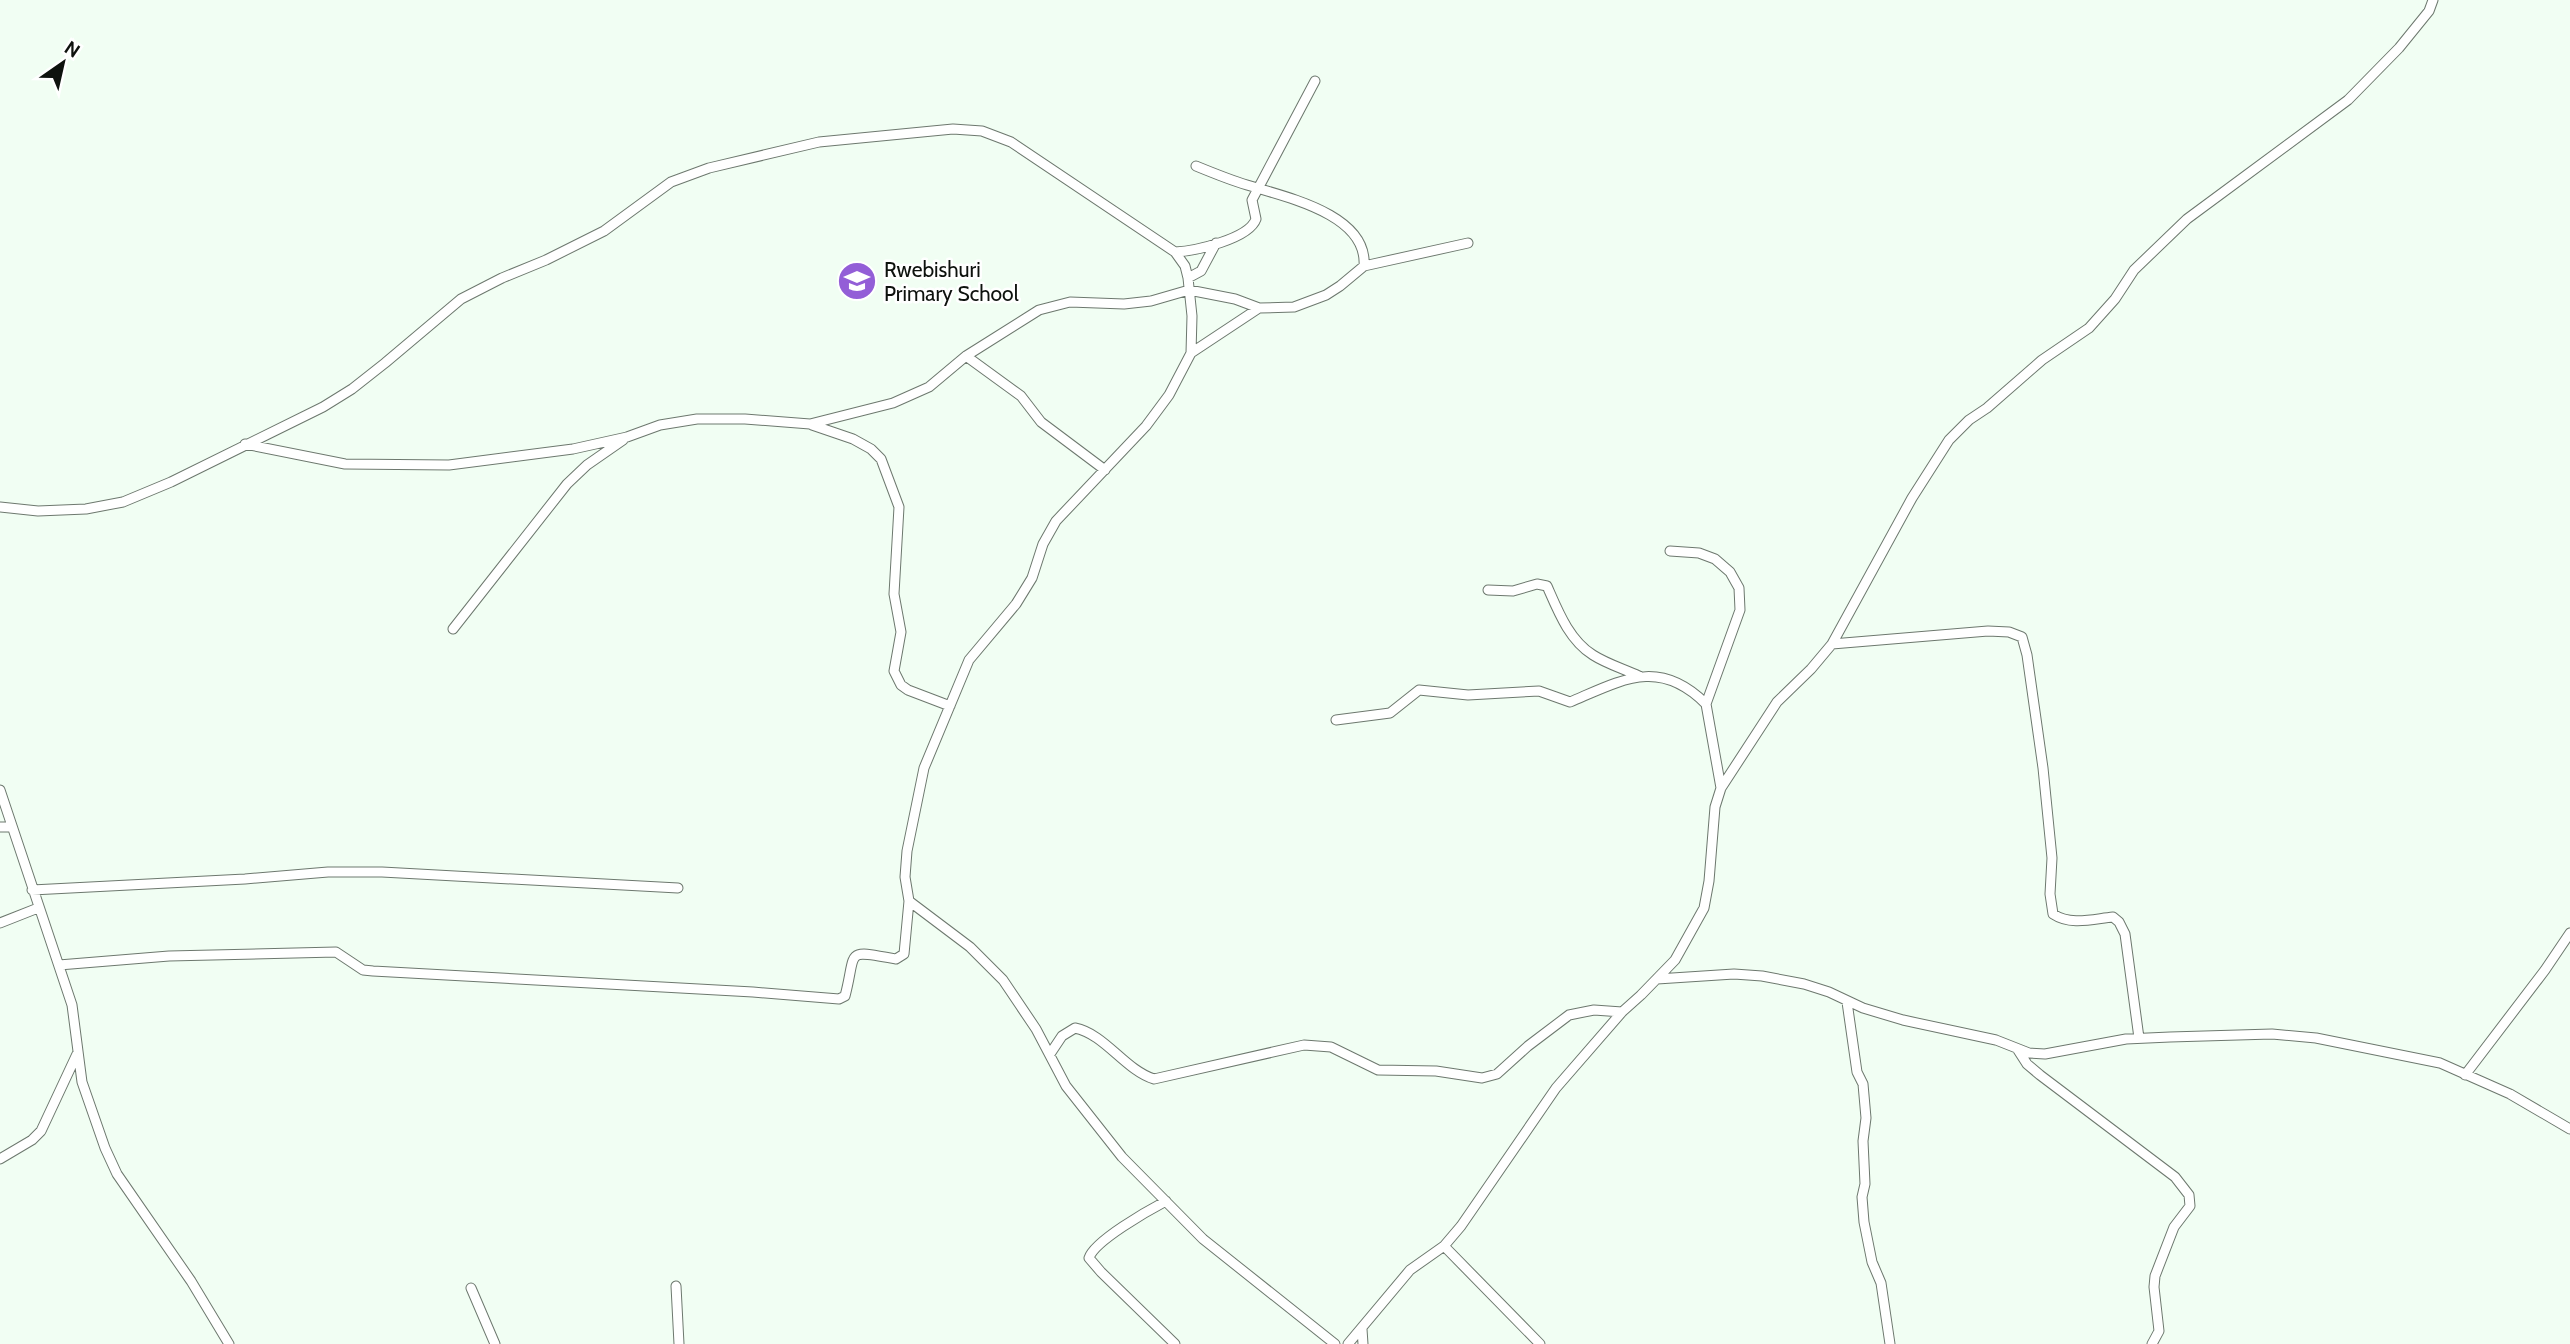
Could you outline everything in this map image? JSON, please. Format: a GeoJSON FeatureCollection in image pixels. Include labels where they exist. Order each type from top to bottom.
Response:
{"type":"FeatureCollection","features":[{"type":"Feature","properties":{"kind":"street"},"geometry":{"type":"LineString","coordinates":[[1348,1344],[1410,1270],[1444,1246],[1461,1226],[1556,1088],[1622,1012],[1675,960],[1704,908],[1715,807],[1721,788],[1777,702],[1832,644],[1912,498],[1949,440],[1969,420],[1987,408],[2042,360],[2089,328],[2115,299],[2134,270],[2188,219],[2348,100],[2399,48],[2429,10],[2433,0]]}},
{"type":"Feature","properties":{"kind":"street"},"geometry":{"type":"LineString","coordinates":[[1175,252],[1196,251],[1250,229],[1256,219],[1252,200],[1315,81]]}},
{"type":"Feature","properties":{"kind":"street"},"geometry":{"type":"LineString","coordinates":[[0,507],[37,511],[86,509],[123,502],[171,482],[323,407],[352,389],[461,299],[604,231],[671,183],[709,168],[819,142],[953,129],[982,131],[1011,142],[1175,252],[1185,266],[1188,278],[1191,353]]}},
{"type":"Feature","properties":{"kind":"street"},"geometry":{"type":"LineString","coordinates":[[1196,166],[1305,204],[1339,222],[1360,242],[1364,266]]}},
{"type":"Feature","properties":{"kind":"street"},"geometry":{"type":"LineString","coordinates":[[1188,278],[1201,271],[1216,243]]}},
{"type":"Feature","properties":{"kind":"street"},"geometry":{"type":"LineString","coordinates":[[810,425],[893,403],[929,387],[967,356],[1039,310],[1070,302],[1124,304],[1151,301],[1189,290],[1235,299],[1259,308],[1307,304],[1340,286],[1364,266],[1468,243]]}},
{"type":"Feature","properties":{"kind":"street"},"geometry":{"type":"LineString","coordinates":[[59,965],[169,956],[336,952],[363,970],[373,971],[839,999],[845,996],[851,961],[858,954],[873,953],[896,959],[904,954],[909,901],[905,877],[907,851],[922,780],[969,660],[1016,604],[1032,578],[1043,544],[1056,521],[1154,415],[1169,395],[1191,353],[1259,308]]}},
{"type":"Feature","properties":{"kind":"street"},"geometry":{"type":"LineString","coordinates":[[967,356],[1021,396],[1041,422],[1105,470]]}},
{"type":"Feature","properties":{"kind":"street"},"geometry":{"type":"LineString","coordinates":[[245,444],[345,464],[437,466],[573,449],[627,437],[660,425],[696,419],[745,419],[810,425],[853,439],[871,449],[881,459],[899,507],[894,594],[901,632],[894,671],[901,685],[908,690],[950,706]]}},
{"type":"Feature","properties":{"kind":"street"},"geometry":{"type":"LineString","coordinates":[[453,629],[567,484],[586,465],[627,437]]}},
{"type":"Feature","properties":{"kind":"street"},"geometry":{"type":"LineString","coordinates":[[1670,551],[1699,553],[1715,559],[1730,572],[1739,588],[1740,610],[1706,704],[1721,788]]}},
{"type":"Feature","properties":{"kind":"street"},"geometry":{"type":"LineString","coordinates":[[1488,590],[1513,591],[1537,584],[1547,586],[1560,616],[1584,648],[1603,661],[1639,676],[1670,680],[1696,694],[1706,704]]}},
{"type":"Feature","properties":{"kind":"street"},"geometry":{"type":"LineString","coordinates":[[1832,644],[1988,631],[2009,632],[2022,637],[2043,768],[2052,858],[2050,894],[2053,914],[2060,919],[2074,922],[2113,917],[2119,922],[2125,934],[2139,1038]]}},
{"type":"Feature","properties":{"kind":"street"},"geometry":{"type":"LineString","coordinates":[[1336,720],[1390,713],[1419,690],[1468,695],[1539,691],[1570,702],[1639,676]]}},
{"type":"Feature","properties":{"kind":"street"},"geometry":{"type":"LineString","coordinates":[[0,790],[72,1005],[82,1082],[111,1161],[131,1196],[191,1281],[229,1344]]}},
{"type":"Feature","properties":{"kind":"street"},"geometry":{"type":"LineString","coordinates":[[0,827],[12,827]]}},
{"type":"Feature","properties":{"kind":"street"},"geometry":{"type":"LineString","coordinates":[[32,890],[328,872],[382,872],[678,888]]}},
{"type":"Feature","properties":{"kind":"street"},"geometry":{"type":"LineString","coordinates":[[909,901],[970,947],[1003,979],[1050,1054],[1066,1086],[1122,1157],[1203,1239],[1335,1344]]}},
{"type":"Feature","properties":{"kind":"street"},"geometry":{"type":"LineString","coordinates":[[0,923],[38,908]]}},
{"type":"Feature","properties":{"kind":"street"},"geometry":{"type":"LineString","coordinates":[[2465,1075],[2570,933]]}},
{"type":"Feature","properties":{"kind":"street"},"geometry":{"type":"LineString","coordinates":[[1657,979],[1716,975],[1762,976],[1804,984],[1829,992],[1847,1002],[1903,1020],[1996,1040],[2018,1050],[2045,1054],[2139,1038],[2227,1034],[2316,1038],[2440,1063],[2510,1094],[2570,1129]]}},
{"type":"Feature","properties":{"kind":"street"},"geometry":{"type":"LineString","coordinates":[[1847,1002],[1857,1072],[1863,1084],[1866,1118],[1863,1141],[1864,1222],[1872,1262],[1881,1283],[1890,1344]]}},
{"type":"Feature","properties":{"kind":"street"},"geometry":{"type":"LineString","coordinates":[[1050,1054],[1062,1036],[1074,1028],[1090,1034],[1143,1074],[1154,1079],[1304,1045],[1331,1047],[1378,1070],[1436,1071],[1482,1078],[1497,1074],[1569,1015],[1594,1010],[1622,1012]]}},
{"type":"Feature","properties":{"kind":"street"},"geometry":{"type":"LineString","coordinates":[[2018,1050],[2027,1064],[2175,1177],[2189,1195],[2190,1206],[2174,1227],[2155,1276],[2159,1331],[2152,1344]]}},
{"type":"Feature","properties":{"kind":"street"},"geometry":{"type":"LineString","coordinates":[[0,1159],[32,1140],[41,1131],[77,1053]]}},
{"type":"Feature","properties":{"kind":"street"},"geometry":{"type":"LineString","coordinates":[[1166,1201],[1138,1217],[1095,1248],[1089,1258],[1175,1344]]}},
{"type":"Feature","properties":{"kind":"street"},"geometry":{"type":"LineString","coordinates":[[1444,1246],[1541,1344]]}},
{"type":"Feature","properties":{"kind":"street"},"geometry":{"type":"LineString","coordinates":[[676,1286],[679,1344]]}},
{"type":"Feature","properties":{"kind":"street"},"geometry":{"type":"LineString","coordinates":[[471,1288],[495,1344]]}},
{"type":"Feature","properties":{"kind":"street"},"geometry":{"type":"LineString","coordinates":[[1362,1329],[1363,1344]]}},
{"type":"Feature","properties":{"kind":"place","name":"Rwebishuri Primary School"},"geometry":{"type":"Point","coordinates":[857,281]}}]}
